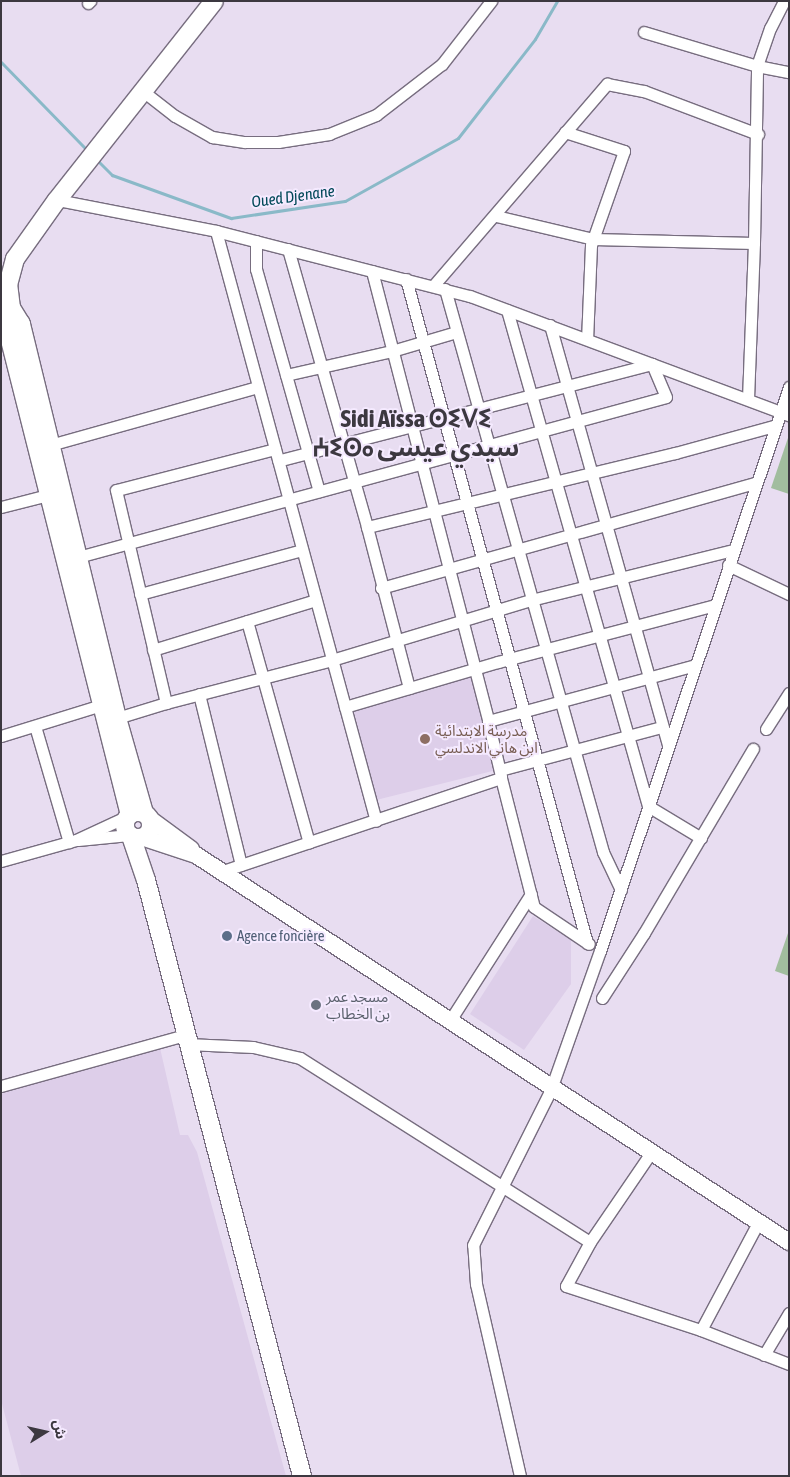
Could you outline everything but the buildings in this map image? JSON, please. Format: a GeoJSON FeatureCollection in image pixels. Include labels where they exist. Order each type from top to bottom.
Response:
{"type":"FeatureCollection","features":[{"type":"Feature","properties":{"kind":"main road"},"geometry":{"type":"LineString","coordinates":[[139,827],[101,705],[48,495],[7,328],[5,292],[15,259],[57,200],[214,1]]}},
{"type":"Feature","properties":{"kind":"main road"},"geometry":{"type":"LineString","coordinates":[[5,292],[21,324],[117,718],[139,827],[146,880],[186,1040],[302,1476]]}},
{"type":"Feature","properties":{"kind":"main road"},"geometry":{"type":"LineString","coordinates":[[139,827],[176,835],[196,855],[220,872],[650,1154],[759,1221],[789,1242]]}},
{"type":"Feature","properties":{"kind":"street"},"geometry":{"type":"LineString","coordinates":[[144,92],[175,116],[212,137],[245,142],[278,142],[329,134],[376,115],[442,64],[490,1]]}},
{"type":"Feature","properties":{"kind":"street"},"geometry":{"type":"LineString","coordinates":[[748,400],[758,134],[757,66],[770,28],[784,1]]}},
{"type":"Feature","properties":{"kind":"street"},"geometry":{"type":"LineString","coordinates":[[644,32],[757,66],[789,72]]}},
{"type":"Feature","properties":{"kind":"street"},"geometry":{"type":"LineString","coordinates":[[433,286],[496,216],[607,84],[644,91],[758,134]]}},
{"type":"Feature","properties":{"kind":"street"},"geometry":{"type":"LineString","coordinates":[[565,132],[624,151],[593,239],[587,339]]}},
{"type":"Feature","properties":{"kind":"street"},"geometry":{"type":"LineString","coordinates":[[57,200],[216,231],[445,289],[587,339],[784,413]]}},
{"type":"Feature","properties":{"kind":"street"},"geometry":{"type":"LineString","coordinates":[[496,216],[593,239],[754,243]]}},
{"type":"Feature","properties":{"kind":"street"},"geometry":{"type":"LineString","coordinates":[[216,231],[376,821]]}},
{"type":"Feature","properties":{"kind":"street"},"geometry":{"type":"LineString","coordinates":[[256,241],[256,269],[319,492]]}},
{"type":"Feature","properties":{"kind":"street"},"geometry":{"type":"LineString","coordinates":[[288,249],[367,527],[409,688]]}},
{"type":"Feature","properties":{"kind":"street"},"geometry":{"type":"LineString","coordinates":[[372,270],[534,907],[600,952]]}},
{"type":"Feature","properties":{"kind":"street"},"geometry":{"type":"LineString","coordinates":[[406,279],[481,560],[588,943]]}},
{"type":"Feature","properties":{"kind":"street"},"geometry":{"type":"LineString","coordinates":[[445,289],[603,852],[621,890]]}},
{"type":"Feature","properties":{"kind":"street"},"geometry":{"type":"LineString","coordinates":[[507,310],[626,737],[648,806],[700,838]]}},
{"type":"Feature","properties":{"kind":"street"},"geometry":{"type":"LineString","coordinates":[[550,326],[575,424],[668,746]]}},
{"type":"Feature","properties":{"kind":"street"},"geometry":{"type":"LineString","coordinates":[[286,375],[392,351],[456,332]]}},
{"type":"Feature","properties":{"kind":"street"},"geometry":{"type":"LineString","coordinates":[[278,461],[652,364]]}},
{"type":"Feature","properties":{"kind":"street"},"geometry":{"type":"LineString","coordinates":[[78,557],[288,499],[575,424],[666,397],[652,364]]}},
{"type":"Feature","properties":{"kind":"street"},"geometry":{"type":"LineString","coordinates":[[50,445],[258,387]]}},
{"type":"Feature","properties":{"kind":"street"},"geometry":{"type":"LineString","coordinates":[[520,1476],[476,1284],[473,1245],[505,1186],[551,1089],[621,890],[774,426],[784,413],[789,387]]}},
{"type":"Feature","properties":{"kind":"street"},"geometry":{"type":"LineString","coordinates":[[367,527],[435,513],[501,494],[675,453],[774,426]]}},
{"type":"Feature","properties":{"kind":"street"},"geometry":{"type":"LineString","coordinates":[[166,703],[116,490],[275,449]]}},
{"type":"Feature","properties":{"kind":"street"},"geometry":{"type":"LineString","coordinates":[[382,588],[755,483]]}},
{"type":"Feature","properties":{"kind":"street"},"geometry":{"type":"LineString","coordinates":[[1,507],[48,495]]}},
{"type":"Feature","properties":{"kind":"street"},"geometry":{"type":"LineString","coordinates":[[140,594],[302,550]]}},
{"type":"Feature","properties":{"kind":"street"},"geometry":{"type":"LineString","coordinates":[[117,718],[199,694],[332,660],[531,600],[733,550]]}},
{"type":"Feature","properties":{"kind":"street"},"geometry":{"type":"LineString","coordinates":[[728,565],[789,594]]}},
{"type":"Feature","properties":{"kind":"street"},"geometry":{"type":"LineString","coordinates":[[154,650],[316,600]]}},
{"type":"Feature","properties":{"kind":"street"},"geometry":{"type":"LineString","coordinates":[[345,707],[547,649],[715,605]]}},
{"type":"Feature","properties":{"kind":"street"},"geometry":{"type":"LineString","coordinates":[[247,621],[309,843]]}},
{"type":"Feature","properties":{"kind":"street"},"geometry":{"type":"LineString","coordinates":[[488,721],[695,664]]}},
{"type":"Feature","properties":{"kind":"street"},"geometry":{"type":"LineString","coordinates":[[766,729],[789,693]]}},
{"type":"Feature","properties":{"kind":"street"},"geometry":{"type":"LineString","coordinates":[[199,694],[242,865]]}},
{"type":"Feature","properties":{"kind":"street"},"geometry":{"type":"LineString","coordinates":[[1,736],[101,705]]}},
{"type":"Feature","properties":{"kind":"street"},"geometry":{"type":"LineString","coordinates":[[35,726],[72,841]]}},
{"type":"Feature","properties":{"kind":"street"},"geometry":{"type":"LineString","coordinates":[[220,872],[376,821],[537,761],[662,727]]}},
{"type":"Feature","properties":{"kind":"street"},"geometry":{"type":"LineString","coordinates":[[602,998],[753,749]]}},
{"type":"Feature","properties":{"kind":"street"},"geometry":{"type":"LineString","coordinates":[[72,841],[103,840],[139,827]]}},
{"type":"Feature","properties":{"kind":"street"},"geometry":{"type":"LineString","coordinates":[[2,859],[72,841],[139,827]]}},
{"type":"Feature","properties":{"kind":"street"},"geometry":{"type":"LineString","coordinates":[[449,1022],[531,894]]}},
{"type":"Feature","properties":{"kind":"street"},"geometry":{"type":"LineString","coordinates":[[1,1086],[186,1040],[253,1047],[300,1058],[505,1186],[590,1242]]}},
{"type":"Feature","properties":{"kind":"street"},"geometry":{"type":"LineString","coordinates":[[650,1154],[590,1242],[566,1286],[701,1330],[789,1364]]}},
{"type":"Feature","properties":{"kind":"street"},"geometry":{"type":"LineString","coordinates":[[701,1330],[759,1221]]}},
{"type":"Feature","properties":{"kind":"street"},"geometry":{"type":"LineString","coordinates":[[764,1354],[789,1313]]}},
{"type":"Feature","properties":{"kind":"shaded area","name":"مدرسة الابتدائية ابن هاني الاندلسي"},"geometry":{"type":"Polygon","coordinates":[[[473,676],[496,770],[376,800],[353,706],[473,676]]]}},
{"type":"Feature","properties":{"kind":"shaded area"},"geometry":{"type":"Polygon","coordinates":[[[533,916],[571,940],[571,984],[524,1050],[470,1014],[533,916]]]}},
{"type":"Feature","properties":{"kind":"shaded area"},"geometry":{"type":"Polygon","coordinates":[[[160,1048],[180,1135],[188,1135],[197,1152],[286,1476],[21,1476],[1,1400],[1,1094],[160,1048]]]}},
{"type":"Feature","properties":{"kind":"green space"},"geometry":{"type":"Polygon","coordinates":[[[789,435],[789,494],[771,488],[789,435]]]}},
{"type":"Feature","properties":{"kind":"green space"},"geometry":{"type":"Polygon","coordinates":[[[789,933],[789,976],[775,971],[789,933]]]}},
{"type":"Feature","properties":{"kind":"waterway","name":"Oued Djenane"},"geometry":{"type":"LineString","coordinates":[[96,159],[112,175],[231,218],[345,201],[458,138],[535,39],[557,1]]}},
{"type":"Feature","properties":{"kind":"waterway","name":"Oued Djenane"},"geometry":{"type":"LineString","coordinates":[[1,62],[88,151]]}},
{"type":"Feature","properties":{"kind":"place","name":"مدرسة الابتدائية ابن هاني الاندلسي"},"geometry":{"type":"Point","coordinates":[425,739]}},
{"type":"Feature","properties":{"kind":"place","name":"Agence foncière"},"geometry":{"type":"Point","coordinates":[227,936]}},
{"type":"Feature","properties":{"kind":"place","name":"مسجد عمر بن الخطاب"},"geometry":{"type":"Point","coordinates":[316,1005]}},
{"type":"Feature","properties":{"kind":"district","name":"Sidi Aïssa ⵙⵉⴸⵉ ⵄⵉⵙⴰ سيدي عيسى"},"geometry":{"type":"Point","coordinates":[416,434]}}]}
